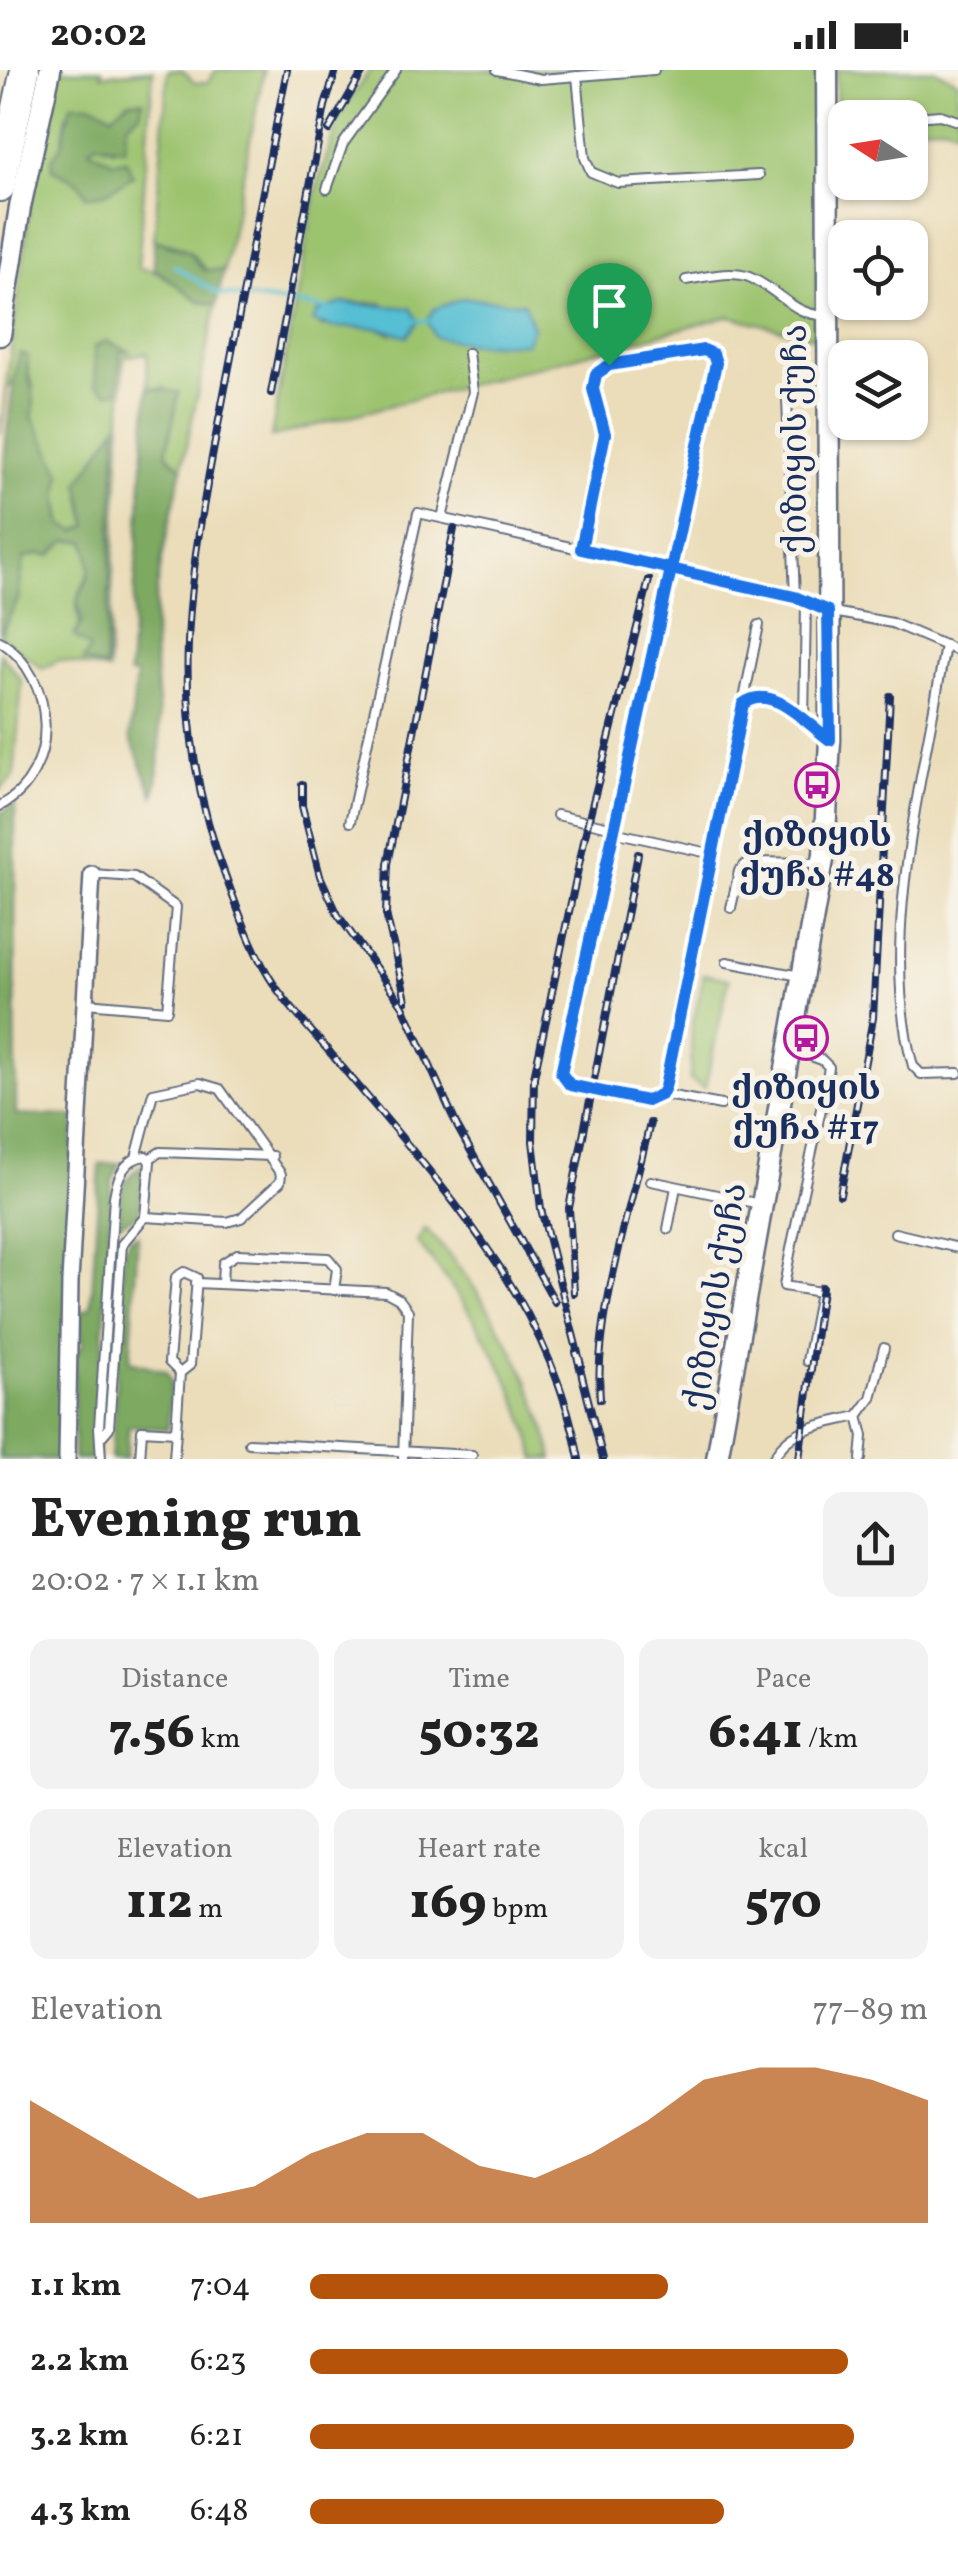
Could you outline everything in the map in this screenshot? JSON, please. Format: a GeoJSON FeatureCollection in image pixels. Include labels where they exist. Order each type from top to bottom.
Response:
{"type":"FeatureCollection","features":[{"type":"Feature","properties":{"kind":"highway"},"geometry":{"type":"LineString","coordinates":[[0,187],[24,70]]}},
{"type":"Feature","properties":{"kind":"street"},"geometry":{"type":"LineString","coordinates":[[0,335],[20,207],[50,70]]}},
{"type":"Feature","properties":{"kind":"street","name":"ქიზიყის ქუჩა"},"geometry":{"type":"LineString","coordinates":[[826,70],[831,100]]}},
{"type":"Feature","properties":{"kind":"street","name":"ქიზიყის ქუჩა"},"geometry":{"type":"LineString","coordinates":[[717,1459],[823,863],[830,740],[826,314],[831,200]]}},
{"type":"Feature","properties":{"kind":"street"},"geometry":{"type":"LineString","coordinates":[[68,1459],[70,1282],[92,874]]}},
{"type":"Feature","properties":{"kind":"lane"},"geometry":{"type":"LineString","coordinates":[[326,189],[343,144],[396,70]]}},
{"type":"Feature","properties":{"kind":"lane"},"geometry":{"type":"LineString","coordinates":[[497,70],[540,79],[654,70]]}},
{"type":"Feature","properties":{"kind":"lane"},"geometry":{"type":"LineString","coordinates":[[577,76],[585,158],[591,172],[618,183],[759,175]]}},
{"type":"Feature","properties":{"kind":"lane"},"geometry":{"type":"LineString","coordinates":[[928,116],[958,121]]}},
{"type":"Feature","properties":{"kind":"lane"},"geometry":{"type":"LineString","coordinates":[[686,280],[721,274],[746,276],[807,316],[826,314]]}},
{"type":"Feature","properties":{"kind":"lane"},"geometry":{"type":"LineString","coordinates":[[581,549],[605,434],[593,389],[596,374],[609,365],[704,350],[713,354],[716,363],[561,1073],[570,1085],[591,1090],[647,1101],[662,1094],[721,1105]]}},
{"type":"Feature","properties":{"kind":"lane"},"geometry":{"type":"LineString","coordinates":[[442,518],[472,392],[468,353]]}},
{"type":"Feature","properties":{"kind":"lane"},"geometry":{"type":"LineString","coordinates":[[787,399],[795,597]]}},
{"type":"Feature","properties":{"kind":"lane"},"geometry":{"type":"LineString","coordinates":[[350,822],[418,513],[795,597],[828,611],[892,623],[958,651]]}},
{"type":"Feature","properties":{"kind":"lane"},"geometry":{"type":"LineString","coordinates":[[804,721],[806,602]]}},
{"type":"Feature","properties":{"kind":"lane"},"geometry":{"type":"LineString","coordinates":[[662,1094],[758,625]]}},
{"type":"Feature","properties":{"kind":"lane"},"geometry":{"type":"LineString","coordinates":[[0,641],[36,675],[44,710],[34,775],[18,796],[0,806]]}},
{"type":"Feature","properties":{"kind":"lane"},"geometry":{"type":"LineString","coordinates":[[944,645],[907,874],[901,948],[913,1066],[921,1074],[958,1073]]}},
{"type":"Feature","properties":{"kind":"lane"},"geometry":{"type":"LineString","coordinates":[[743,704],[754,695],[768,696],[830,740]]}},
{"type":"Feature","properties":{"kind":"lane"},"geometry":{"type":"LineString","coordinates":[[557,815],[713,854]]}},
{"type":"Feature","properties":{"kind":"lane"},"geometry":{"type":"LineString","coordinates":[[730,908],[739,871],[748,862],[823,863]]}},
{"type":"Feature","properties":{"kind":"lane"},"geometry":{"type":"LineString","coordinates":[[86,1003],[167,1010],[176,907],[134,877],[92,874]]}},
{"type":"Feature","properties":{"kind":"lane"},"geometry":{"type":"LineString","coordinates":[[727,962],[804,977]]}},
{"type":"Feature","properties":{"kind":"lane"},"geometry":{"type":"LineString","coordinates":[[792,1050],[822,1060],[829,1067],[814,1156],[804,1173],[784,1286],[820,1292],[808,1362]]}},
{"type":"Feature","properties":{"kind":"lane"},"geometry":{"type":"LineString","coordinates":[[102,1459],[100,1427],[114,1197],[120,1173],[136,1158],[153,1093],[200,1082],[220,1090],[280,1167],[280,1182],[241,1218],[227,1222],[145,1216]]}},
{"type":"Feature","properties":{"kind":"lane"},"geometry":{"type":"LineString","coordinates":[[136,1158],[149,1159],[160,1152],[272,1156]]}},
{"type":"Feature","properties":{"kind":"lane"},"geometry":{"type":"LineString","coordinates":[[103,1436],[109,1428],[122,1244],[145,1216],[149,1159]]}},
{"type":"Feature","properties":{"kind":"lane"},"geometry":{"type":"LineString","coordinates":[[651,1182],[764,1205]]}},
{"type":"Feature","properties":{"kind":"lane"},"geometry":{"type":"LineString","coordinates":[[668,1230],[676,1187]]}},
{"type":"Feature","properties":{"kind":"lane"},"geometry":{"type":"LineString","coordinates":[[895,1233],[958,1248]]}},
{"type":"Feature","properties":{"kind":"lane"},"geometry":{"type":"LineString","coordinates":[[222,1284],[223,1263],[237,1254],[328,1258],[337,1268],[334,1290]]}},
{"type":"Feature","properties":{"kind":"lane"},"geometry":{"type":"LineString","coordinates":[[174,1459],[180,1374],[190,1365],[194,1274],[176,1276],[169,1362],[180,1374]]}},
{"type":"Feature","properties":{"kind":"lane"},"geometry":{"type":"LineString","coordinates":[[196,1282],[386,1292],[399,1298],[408,1311],[403,1455]]}},
{"type":"Feature","properties":{"kind":"lane"},"geometry":{"type":"LineString","coordinates":[[774,1459],[801,1430],[858,1416],[870,1398],[884,1348]]}},
{"type":"Feature","properties":{"kind":"lane"},"geometry":{"type":"LineString","coordinates":[[858,1416],[864,1436],[861,1459]]}},
{"type":"Feature","properties":{"kind":"lane"},"geometry":{"type":"LineString","coordinates":[[140,1459],[142,1430],[176,1432]]}},
{"type":"Feature","properties":{"kind":"lane"},"geometry":{"type":"LineString","coordinates":[[249,1443],[403,1455],[472,1455]]}},
{"type":"Feature","properties":{"kind":"green space"},"geometry":{"type":"Polygon","coordinates":[[[59,70],[102,70],[101,75],[153,70],[138,268],[160,274],[216,305],[182,468],[166,453],[175,413],[165,388],[148,388],[147,353],[124,357],[108,671],[59,660],[43,669],[0,636],[18,600],[24,558],[50,556],[66,541],[85,541],[90,563],[77,607],[83,643],[91,648],[84,661],[105,668],[116,428],[79,483],[89,526],[76,531],[63,525],[57,498],[61,473],[32,417],[33,385],[26,368],[7,389],[0,434],[30,204],[59,70]],[[129,101],[112,115],[92,104],[67,114],[62,144],[86,196],[113,162],[89,149],[96,143],[113,149],[127,123],[140,113],[129,101]]]}},
{"type":"Feature","properties":{"kind":"green space"},"geometry":{"type":"Polygon","coordinates":[[[168,70],[182,70],[195,83],[208,82],[216,70],[264,70],[224,270],[207,270],[184,249],[154,240],[168,70]]]}},
{"type":"Feature","properties":{"kind":"green space"},"geometry":{"type":"Polygon","coordinates":[[[370,70],[820,70],[816,338],[729,316],[271,437],[315,194],[340,114],[370,70]],[[342,303],[317,312],[321,326],[378,328],[391,334],[382,303],[342,303]]]}},
{"type":"Feature","properties":{"kind":"green space"},"geometry":{"type":"Polygon","coordinates":[[[836,70],[935,70],[958,81],[958,130],[928,125],[928,100],[836,100],[836,70]]]}},
{"type":"Feature","properties":{"kind":"green space"},"geometry":{"type":"Polygon","coordinates":[[[143,100],[140,113],[127,123],[124,149],[96,143],[89,149],[113,162],[126,160],[133,176],[105,193],[87,196],[77,181],[53,170],[52,159],[62,144],[71,104],[92,104],[112,115],[129,101],[143,100]]]}},
{"type":"Feature","properties":{"kind":"green space"},"geometry":{"type":"Polygon","coordinates":[[[154,240],[188,251],[203,270],[224,270],[216,305],[199,301],[154,268],[154,240]]]}},
{"type":"Feature","properties":{"kind":"green space"},"geometry":{"type":"Polygon","coordinates":[[[106,341],[128,351],[120,352],[118,391],[108,393],[96,385],[94,347],[106,341]]]}},
{"type":"Feature","properties":{"kind":"green space"},"geometry":{"type":"Polygon","coordinates":[[[20,353],[28,356],[34,401],[32,417],[61,473],[58,498],[63,525],[76,531],[88,526],[79,483],[117,426],[105,668],[83,661],[90,648],[74,636],[82,622],[77,602],[89,573],[85,541],[66,541],[50,556],[24,558],[18,600],[0,632],[5,453],[20,353]]]}},
{"type":"Feature","properties":{"kind":"green space"},"geometry":{"type":"Polygon","coordinates":[[[148,388],[179,392],[166,453],[182,468],[155,614],[160,756],[154,796],[130,737],[136,675],[129,674],[148,388]]]}},
{"type":"Feature","properties":{"kind":"green space"},"geometry":{"type":"Polygon","coordinates":[[[0,653],[22,681],[14,776],[0,790],[0,653]]]}},
{"type":"Feature","properties":{"kind":"green space"},"geometry":{"type":"Polygon","coordinates":[[[15,803],[16,1115],[74,1116],[61,1459],[0,1459],[0,814],[15,803]]]}},
{"type":"Feature","properties":{"kind":"green space"},"geometry":{"type":"Polygon","coordinates":[[[704,974],[729,979],[705,1088],[690,1080],[692,1027],[704,974]]]}},
{"type":"Feature","properties":{"kind":"green space"},"geometry":{"type":"Polygon","coordinates":[[[120,1163],[112,1181],[97,1459],[74,1459],[74,1357],[83,1344],[77,1314],[91,1307],[100,1164],[120,1163]]]}},
{"type":"Feature","properties":{"kind":"green space"},"geometry":{"type":"Polygon","coordinates":[[[142,1165],[140,1214],[119,1224],[122,1191],[129,1176],[142,1165]]]}},
{"type":"Feature","properties":{"kind":"green space"},"geometry":{"type":"Polygon","coordinates":[[[425,1228],[467,1278],[504,1335],[534,1396],[553,1459],[536,1459],[517,1400],[489,1344],[417,1242],[425,1228]]]}},
{"type":"Feature","properties":{"kind":"green space"},"geometry":{"type":"Polygon","coordinates":[[[138,1235],[130,1361],[166,1371],[171,1381],[168,1429],[129,1426],[126,1459],[111,1459],[124,1249],[130,1238],[138,1235]]]}},
{"type":"Feature","properties":{"kind":"water"},"geometry":{"type":"Polygon","coordinates":[[[464,298],[524,303],[533,328],[526,343],[474,344],[435,337],[427,321],[434,309],[464,298]]]}},
{"type":"Feature","properties":{"kind":"water"},"geometry":{"type":"Polygon","coordinates":[[[342,303],[411,308],[418,321],[408,336],[378,328],[332,327],[313,322],[317,312],[342,303]]]}},
{"type":"Feature","properties":{"kind":"waterway"},"geometry":{"type":"LineString","coordinates":[[174,266],[219,294],[330,309]]}},
{"type":"Feature","properties":{"kind":"waterway"},"geometry":{"type":"LineString","coordinates":[[413,320],[427,321]]}},
{"type":"Feature","properties":{"kind":"railway"},"geometry":{"type":"LineString","coordinates":[[287,70],[213,449],[193,574],[188,694],[194,755],[207,818],[243,923],[275,986],[454,1202],[518,1297],[565,1402],[579,1459]]}},
{"type":"Feature","properties":{"kind":"railway"},"geometry":{"type":"LineString","coordinates":[[271,393],[325,106],[336,70]]}},
{"type":"Feature","properties":{"kind":"railway"},"geometry":{"type":"LineString","coordinates":[[329,130],[364,70]]}},
{"type":"Feature","properties":{"kind":"railway"},"geometry":{"type":"LineString","coordinates":[[406,1000],[386,914],[388,864],[454,529]]}},
{"type":"Feature","properties":{"kind":"railway"},"geometry":{"type":"LineString","coordinates":[[581,1365],[541,1209],[533,1141],[534,1077],[588,822],[649,580]]}},
{"type":"Feature","properties":{"kind":"railway"},"geometry":{"type":"LineString","coordinates":[[840,1195],[873,1018],[890,696]]}},
{"type":"Feature","properties":{"kind":"railway"},"geometry":{"type":"LineString","coordinates":[[302,784],[302,806],[320,876],[338,915],[403,1006],[458,1128],[555,1302]]}},
{"type":"Feature","properties":{"kind":"railway"},"geometry":{"type":"LineString","coordinates":[[574,1293],[569,1208],[638,854]]}},
{"type":"Feature","properties":{"kind":"railway"},"geometry":{"type":"LineString","coordinates":[[600,1399],[608,1297],[650,1123]]}},
{"type":"Feature","properties":{"kind":"railway"},"geometry":{"type":"LineString","coordinates":[[799,1459],[822,1287]]}},
{"type":"Feature","properties":{"kind":"railway"},"geometry":{"type":"LineString","coordinates":[[576,1352],[603,1459]]}},
{"type":"Feature","properties":{"kind":"place","name":"ქიზიყის ქუჩა #48"},"geometry":{"type":"Point","coordinates":[817,785]}},
{"type":"Feature","properties":{"kind":"place","name":"ქიზიყის ქუჩა #17"},"geometry":{"type":"Point","coordinates":[806,1038]}},
{"type":"Feature","properties":{"kind":"route"},"geometry":{"type":"LineString","coordinates":[[609,365],[596,374],[593,389],[605,434],[581,549],[671,569],[561,1073],[570,1085],[647,1101],[657,1098],[665,1087],[743,704],[754,695],[768,696],[830,740],[828,611],[795,597],[671,569],[716,363],[713,354],[704,350],[609,365]]}}]}
